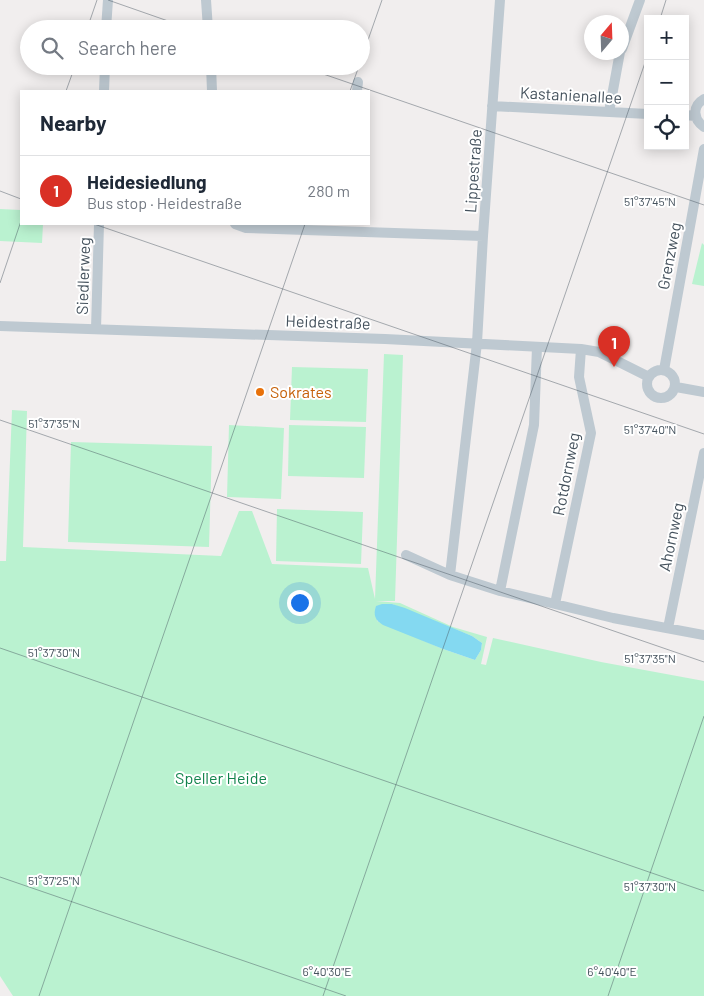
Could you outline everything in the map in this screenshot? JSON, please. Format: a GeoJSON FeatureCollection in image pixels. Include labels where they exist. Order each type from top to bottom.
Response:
{"type":"FeatureCollection","features":[{"type":"Feature","properties":{"kind":"street"},"geometry":{"type":"LineString","coordinates":[[107,20],[108,0]]}},
{"type":"Feature","properties":{"kind":"street"},"geometry":{"type":"LineString","coordinates":[[206,0],[207,20]]}},
{"type":"Feature","properties":{"kind":"street","name":"Lippestraße"},"geometry":{"type":"LineString","coordinates":[[477,343],[500,0]]}},
{"type":"Feature","properties":{"kind":"street"},"geometry":{"type":"LineString","coordinates":[[629,30],[640,0]]}},
{"type":"Feature","properties":{"kind":"street"},"geometry":{"type":"LineString","coordinates":[[609,112],[619,60]]}},
{"type":"Feature","properties":{"kind":"street"},"geometry":{"type":"LineString","coordinates":[[104,90],[105,75]]}},
{"type":"Feature","properties":{"kind":"street"},"geometry":{"type":"LineString","coordinates":[[211,75],[212,90]]}},
{"type":"Feature","properties":{"kind":"street"},"geometry":{"type":"LineString","coordinates":[[704,99],[697,105],[690,116],[704,127]]}},
{"type":"Feature","properties":{"kind":"street","name":"Kastanienallee"},"geometry":{"type":"LineString","coordinates":[[492,106],[644,114]]}},
{"type":"Feature","properties":{"kind":"street","name":"Grenzweg"},"geometry":{"type":"LineString","coordinates":[[664,370],[704,149]]}},
{"type":"Feature","properties":{"kind":"street","name":"Siedlerweg"},"geometry":{"type":"LineString","coordinates":[[96,329],[99,225]]}},
{"type":"Feature","properties":{"kind":"street"},"geometry":{"type":"LineString","coordinates":[[238,225],[246,228],[348,227],[483,236]]}},
{"type":"Feature","properties":{"kind":"street","name":"Heidestraße"},"geometry":{"type":"LineString","coordinates":[[0,326],[477,343],[581,349],[600,352],[649,377]]}},
{"type":"Feature","properties":{"kind":"street"},"geometry":{"type":"LineString","coordinates":[[450,574],[477,343]]}},
{"type":"Feature","properties":{"kind":"street"},"geometry":{"type":"LineString","coordinates":[[500,591],[534,425],[537,347]]}},
{"type":"Feature","properties":{"kind":"street","name":"Rotdornweg"},"geometry":{"type":"LineString","coordinates":[[555,604],[591,433],[578,377],[581,349]]}},
{"type":"Feature","properties":{"kind":"street"},"geometry":{"type":"LineString","coordinates":[[664,370],[668,371],[674,378],[676,387],[674,392],[667,398],[659,399],[650,394],[647,386],[649,377],[655,371],[664,370]]}},
{"type":"Feature","properties":{"kind":"street"},"geometry":{"type":"LineString","coordinates":[[676,387],[704,392]]}},
{"type":"Feature","properties":{"kind":"street","name":"Ahornweg"},"geometry":{"type":"LineString","coordinates":[[668,628],[704,453]]}},
{"type":"Feature","properties":{"kind":"street"},"geometry":{"type":"LineString","coordinates":[[406,555],[450,574],[500,591],[613,618],[704,636]]}},
{"type":"Feature","properties":{"kind":"green space"},"geometry":{"type":"Polygon","coordinates":[[[0,209],[20,210],[20,225],[43,225],[42,243],[0,241],[0,209]]]}},
{"type":"Feature","properties":{"kind":"green space"},"geometry":{"type":"Polygon","coordinates":[[[702,243],[704,245],[704,286],[692,284],[702,243]]]}},
{"type":"Feature","properties":{"kind":"green space","name":"Speller Heide"},"geometry":{"type":"Polygon","coordinates":[[[384,354],[403,355],[395,601],[376,601],[400,603],[453,627],[487,637],[481,664],[486,665],[493,638],[601,662],[704,681],[704,996],[13,996],[0,976],[0,561],[6,561],[12,410],[27,411],[23,547],[221,556],[239,511],[252,511],[272,564],[368,568],[375,599],[384,354]],[[392,604],[377,621],[443,649],[475,660],[481,650],[482,643],[472,636],[392,604]]]}},
{"type":"Feature","properties":{"kind":"green space"},"geometry":{"type":"Polygon","coordinates":[[[292,367],[368,369],[366,422],[290,420],[292,367]]]}},
{"type":"Feature","properties":{"kind":"green space"},"geometry":{"type":"Polygon","coordinates":[[[229,425],[284,428],[281,499],[227,497],[229,425]]]}},
{"type":"Feature","properties":{"kind":"green space"},"geometry":{"type":"Polygon","coordinates":[[[289,425],[366,427],[364,478],[288,476],[289,425]]]}},
{"type":"Feature","properties":{"kind":"green space"},"geometry":{"type":"Polygon","coordinates":[[[71,442],[212,446],[209,547],[68,542],[71,442]]]}},
{"type":"Feature","properties":{"kind":"green space"},"geometry":{"type":"Polygon","coordinates":[[[277,509],[363,512],[361,564],[276,561],[277,509]]]}},
{"type":"Feature","properties":{"kind":"water"},"geometry":{"type":"Polygon","coordinates":[[[392,604],[405,608],[472,636],[482,643],[481,650],[475,660],[383,625],[376,619],[375,615],[376,606],[392,604]]]}},
{"type":"Feature","properties":{"kind":"place","name":"Heidesiedlung"},"geometry":{"type":"Point","coordinates":[614,367]}},
{"type":"Feature","properties":{"kind":"place","name":"Sokrates"},"geometry":{"type":"Point","coordinates":[260,392]}}]}
